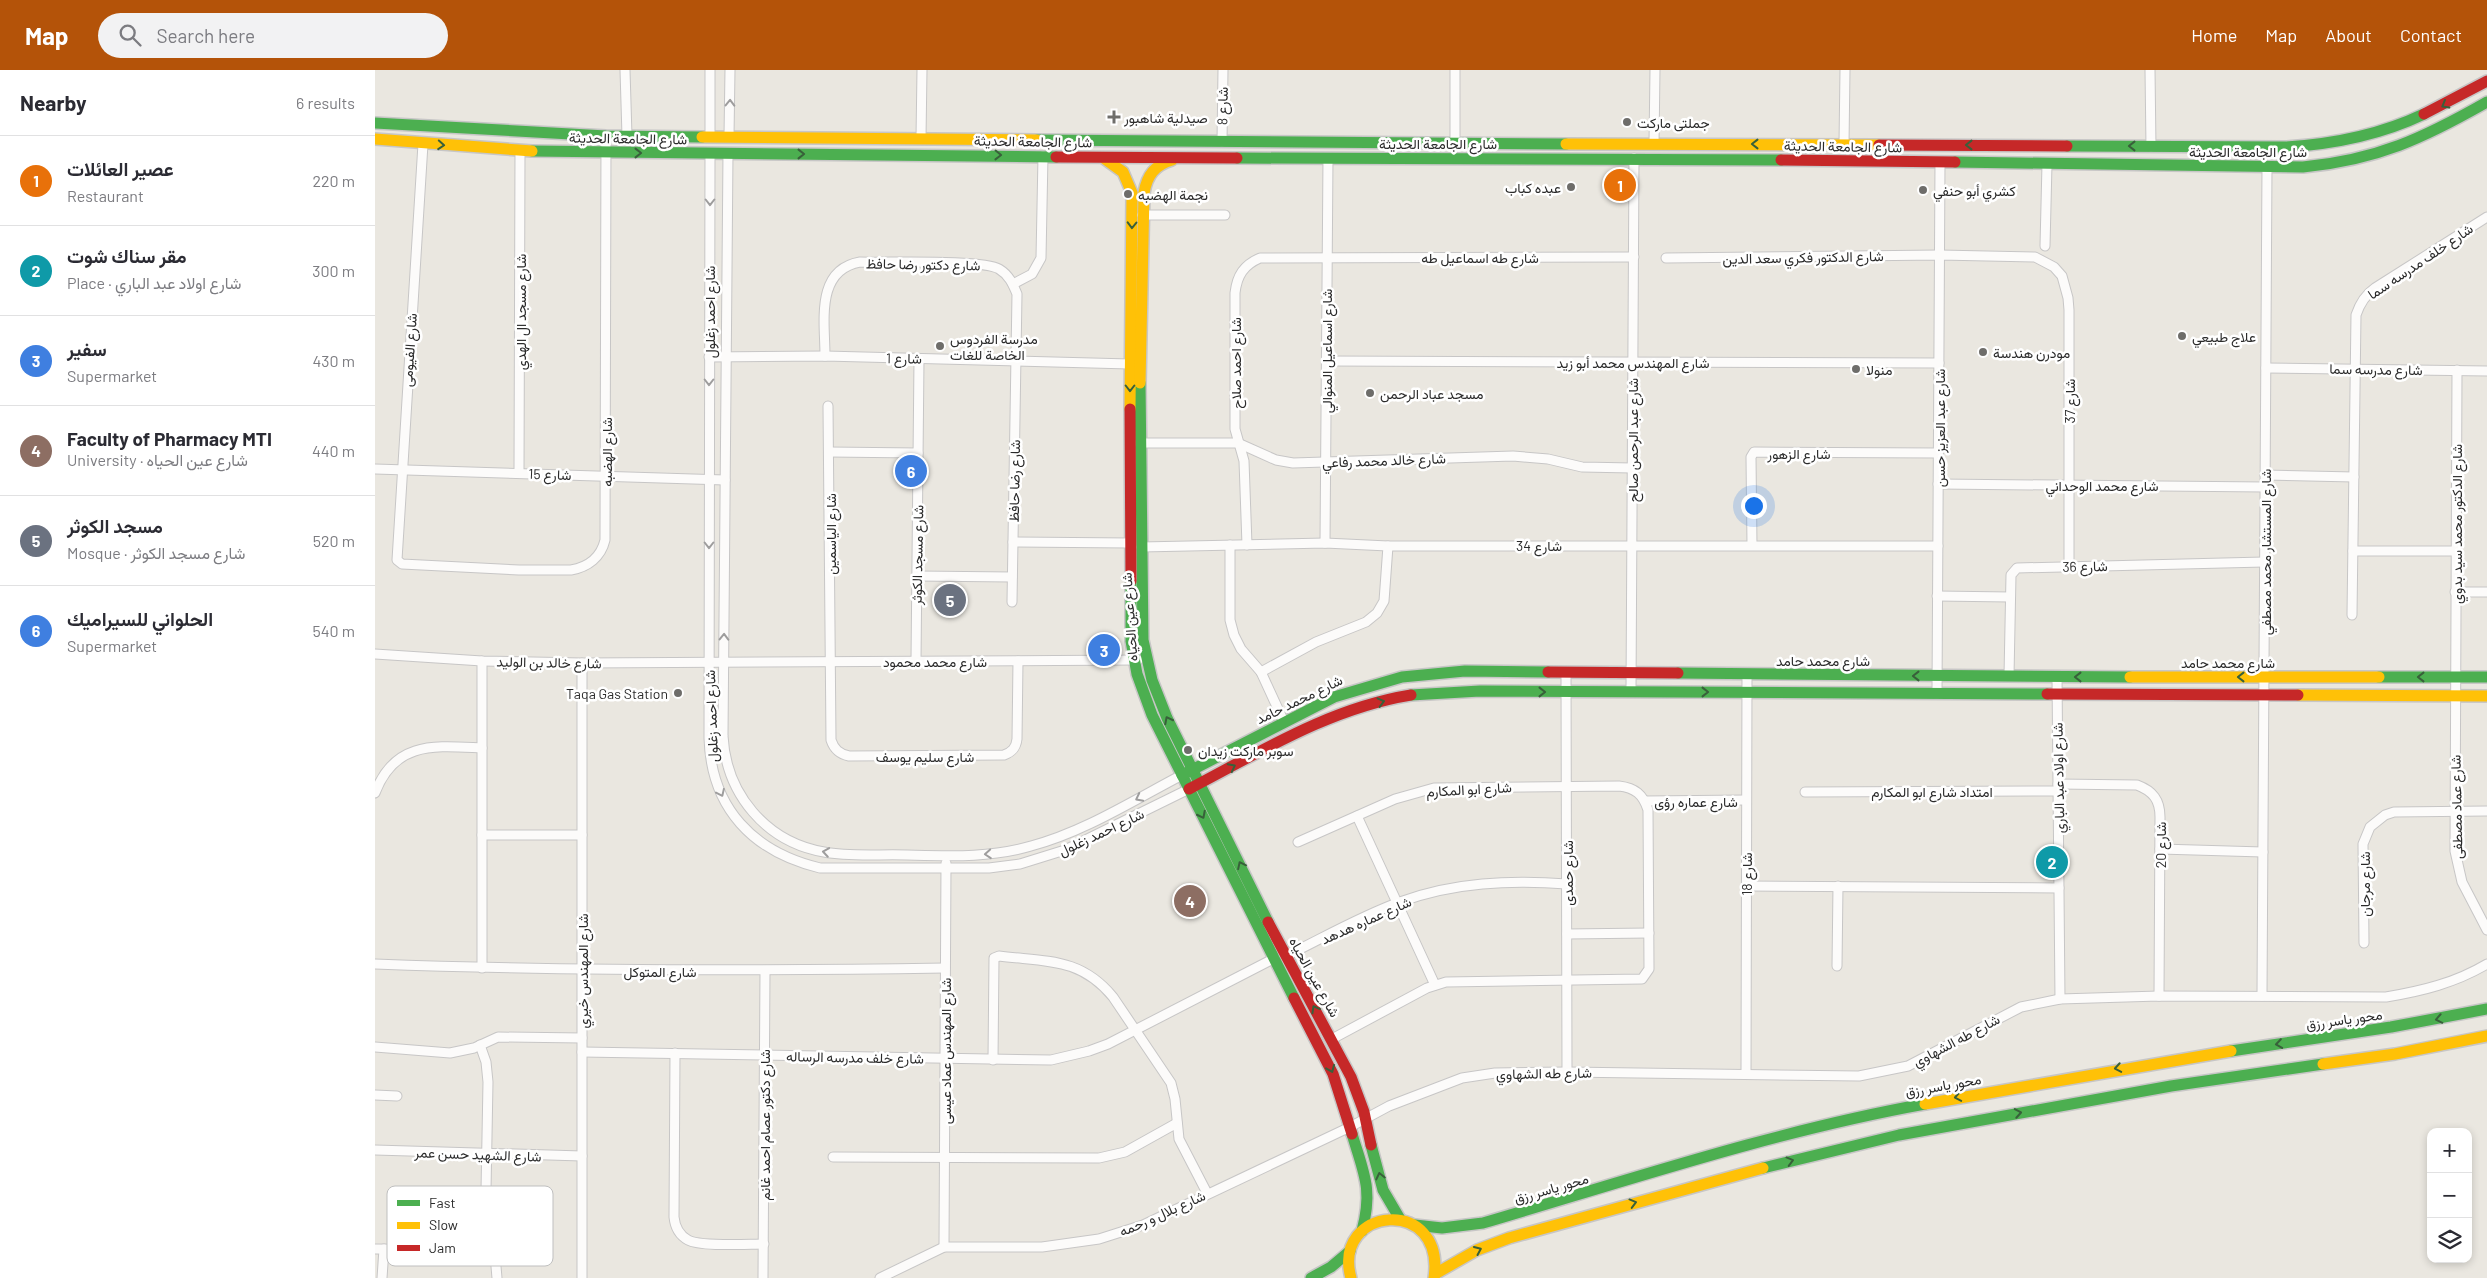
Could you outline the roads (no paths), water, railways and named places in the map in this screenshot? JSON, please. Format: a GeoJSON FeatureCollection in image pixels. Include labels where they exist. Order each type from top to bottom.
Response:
{"type":"FeatureCollection","features":[{"type":"Feature","properties":{"kind":"street"},"geometry":{"type":"LineString","coordinates":[[625,70],[627,136]]}},
{"type":"Feature","properties":{"kind":"street"},"geometry":{"type":"LineString","coordinates":[[710,136],[711,70]]}},
{"type":"Feature","properties":{"kind":"street"},"geometry":{"type":"LineString","coordinates":[[729,136],[730,70]]}},
{"type":"Feature","properties":{"kind":"street"},"geometry":{"type":"LineString","coordinates":[[921,70],[921,138]]}},
{"type":"Feature","properties":{"kind":"street","name":"شارع 8"},"geometry":{"type":"LineString","coordinates":[[1222,142],[1223,70]]}},
{"type":"Feature","properties":{"kind":"street"},"geometry":{"type":"LineString","coordinates":[[1455,70],[1455,143]]}},
{"type":"Feature","properties":{"kind":"street"},"geometry":{"type":"LineString","coordinates":[[1654,143],[1655,70]]}},
{"type":"Feature","properties":{"kind":"street"},"geometry":{"type":"LineString","coordinates":[[1844,144],[1845,70]]}},
{"type":"Feature","properties":{"kind":"street"},"geometry":{"type":"LineString","coordinates":[[2150,70],[2151,146]]}},
{"type":"Feature","properties":{"kind":"street","name":"شارع الجامعة الحديثة"},"geometry":{"type":"LineString","coordinates":[[375,123],[606,136],[1366,143],[2301,147],[2355,140],[2415,120],[2487,81]]}},
{"type":"Feature","properties":{"kind":"street","name":"شارع الجامعة الحديثة"},"geometry":{"type":"LineString","coordinates":[[375,139],[520,151],[606,153],[1182,158],[1634,158],[2267,167],[2321,166],[2357,161],[2417,141],[2487,102]]}},
{"type":"Feature","properties":{"kind":"street","name":"شارع الهضبه"},"geometry":{"type":"LineString","coordinates":[[397,556],[398,562],[402,564],[519,570],[579,569],[593,561],[603,548],[606,476],[606,136]]}},
{"type":"Feature","properties":{"kind":"street"},"geometry":{"type":"LineString","coordinates":[[973,155],[975,139]]}},
{"type":"Feature","properties":{"kind":"street"},"geometry":{"type":"LineString","coordinates":[[2355,140],[2357,161]]}},
{"type":"Feature","properties":{"kind":"street"},"geometry":{"type":"LineString","coordinates":[[1365,158],[1366,143]]}},
{"type":"Feature","properties":{"kind":"street","name":"شارع الفيومى"},"geometry":{"type":"LineString","coordinates":[[397,556],[423,144]]}},
{"type":"Feature","properties":{"kind":"street"},"geometry":{"type":"LineString","coordinates":[[1806,144],[1806,160]]}},
{"type":"Feature","properties":{"kind":"street","name":"شارع مسجد ال الهدي"},"geometry":{"type":"LineString","coordinates":[[519,473],[520,151]]}},
{"type":"Feature","properties":{"kind":"street","name":"شارع احمد زغلول"},"geometry":{"type":"LineString","coordinates":[[728,153],[724,754],[733,781],[747,805],[773,831],[798,844],[825,852],[946,856],[1003,853],[1059,837],[1182,775]]}},
{"type":"Feature","properties":{"kind":"street","name":"شارع احمد زغلول"},"geometry":{"type":"LineString","coordinates":[[710,154],[709,758],[714,779],[733,815],[763,844],[800,863],[820,868],[946,869],[1005,866],[1035,860],[1065,850],[1189,789]]}},
{"type":"Feature","properties":{"kind":"street"},"geometry":{"type":"LineString","coordinates":[[1017,361],[1017,294],[1013,284],[1032,274],[1041,258],[1043,156]]}},
{"type":"Feature","properties":{"kind":"street","name":"شارع عين الحياه"},"geometry":{"type":"LineString","coordinates":[[1100,157],[1113,163],[1124,173],[1132,193],[1130,364],[1135,545]]}},
{"type":"Feature","properties":{"kind":"street","name":"شارع عين الحياه"},"geometry":{"type":"LineString","coordinates":[[1182,158],[1159,164],[1148,176],[1143,192],[1139,443],[1131,641],[1200,783],[1329,1063],[1368,1191],[1368,1207],[1362,1231],[1350,1251]]}},
{"type":"Feature","properties":{"kind":"street","name":"شارع اسماعيل المنوالي"},"geometry":{"type":"LineString","coordinates":[[1325,543],[1328,158]]}},
{"type":"Feature","properties":{"kind":"street","name":"شارع عبد الرحمن صالح"},"geometry":{"type":"LineString","coordinates":[[1631,692],[1634,158]]}},
{"type":"Feature","properties":{"kind":"street","name":"شارع عبد العزيز حسن"},"geometry":{"type":"LineString","coordinates":[[1937,694],[1940,163]]}},
{"type":"Feature","properties":{"kind":"street"},"geometry":{"type":"LineString","coordinates":[[2045,246],[2047,164]]}},
{"type":"Feature","properties":{"kind":"street","name":"شارع المستشار محمد مصطفي"},"geometry":{"type":"LineString","coordinates":[[2262,996],[2267,167]]}},
{"type":"Feature","properties":{"kind":"street"},"geometry":{"type":"LineString","coordinates":[[1142,215],[1225,215]]}},
{"type":"Feature","properties":{"kind":"street","name":"شارع خلف مدرسه سما"},"geometry":{"type":"LineString","coordinates":[[2352,615],[2356,315],[2363,299],[2375,288],[2487,217]]}},
{"type":"Feature","properties":{"kind":"street","name":"شارع الدكتور فكري سعد الدين"},"geometry":{"type":"LineString","coordinates":[[1666,258],[1940,255]]}},
{"type":"Feature","properties":{"kind":"street","name":"شارع 37"},"geometry":{"type":"LineString","coordinates":[[1940,255],[2035,257],[2055,267],[2062,276],[2069,310],[2069,566]]}},
{"type":"Feature","properties":{"kind":"street","name":"شارع طه اسماعيل طه"},"geometry":{"type":"LineString","coordinates":[[1327,257],[1634,257]]}},
{"type":"Feature","properties":{"kind":"street","name":"شارع احمد صلاح"},"geometry":{"type":"LineString","coordinates":[[1247,545],[1244,461],[1238,443],[1235,422],[1235,293],[1239,275],[1245,267],[1260,258],[1327,257]]}},
{"type":"Feature","properties":{"kind":"street","name":"شارع دكتور رضا حافظ"},"geometry":{"type":"LineString","coordinates":[[825,356],[828,286],[837,272],[852,264],[988,265],[998,268],[1013,284]]}},
{"type":"Feature","properties":{"kind":"street","name":"شارع 1"},"geometry":{"type":"LineString","coordinates":[[709,357],[825,356],[1130,364]]}},
{"type":"Feature","properties":{"kind":"street","name":"شارع مسجد الكوثر"},"geometry":{"type":"LineString","coordinates":[[916,661],[919,359]]}},
{"type":"Feature","properties":{"kind":"street","name":"شارع رضا حافظ"},"geometry":{"type":"LineString","coordinates":[[1011,602],[1017,361]]}},
{"type":"Feature","properties":{"kind":"street","name":"شارع المهندس محمد أبو زيد"},"geometry":{"type":"LineString","coordinates":[[1327,361],[1939,363]]}},
{"type":"Feature","properties":{"kind":"street","name":"شارع مدرسه سما"},"geometry":{"type":"LineString","coordinates":[[2266,368],[2487,371]]}},
{"type":"Feature","properties":{"kind":"street","name":"شارع الدكتور محمد سيد بدوي"},"geometry":{"type":"LineString","coordinates":[[2455,677],[2457,370]]}},
{"type":"Feature","properties":{"kind":"street","name":"شارع الياسمين"},"geometry":{"type":"LineString","coordinates":[[828,406],[831,662]]}},
{"type":"Feature","properties":{"kind":"street","name":"شارع خالد محمد رفاعي"},"geometry":{"type":"LineString","coordinates":[[1139,443],[1238,443],[1284,462],[1513,456],[1548,459],[1582,467],[1632,468]]}},
{"type":"Feature","properties":{"kind":"street"},"geometry":{"type":"LineString","coordinates":[[829,452],[918,453]]}},
{"type":"Feature","properties":{"kind":"street","name":"شارع الزهور"},"geometry":{"type":"LineString","coordinates":[[1752,545],[1751,457],[1754,452],[1938,453]]}},
{"type":"Feature","properties":{"kind":"street","name":"شارع 15"},"geometry":{"type":"LineString","coordinates":[[375,469],[725,480]]}},
{"type":"Feature","properties":{"kind":"street"},"geometry":{"type":"LineString","coordinates":[[2265,475],[2354,477]]}},
{"type":"Feature","properties":{"kind":"street","name":"شارع محمد الوحداني"},"geometry":{"type":"LineString","coordinates":[[1938,484],[2265,487]]}},
{"type":"Feature","properties":{"kind":"street","name":"شارع 34"},"geometry":{"type":"LineString","coordinates":[[1013,542],[1135,545],[1325,543],[1388,546],[1938,546]]}},
{"type":"Feature","properties":{"kind":"street"},"geometry":{"type":"LineString","coordinates":[[1230,545],[1231,628],[1237,642],[1261,672],[1284,722]]}},
{"type":"Feature","properties":{"kind":"street"},"geometry":{"type":"LineString","coordinates":[[1261,672],[1316,642],[1366,622],[1377,613],[1384,601],[1388,546]]}},
{"type":"Feature","properties":{"kind":"street"},"geometry":{"type":"LineString","coordinates":[[2353,551],[2456,551]]}},
{"type":"Feature","properties":{"kind":"street","name":"شارع 36"},"geometry":{"type":"LineString","coordinates":[[2009,676],[2011,575],[2017,568],[2264,562]]}},
{"type":"Feature","properties":{"kind":"street"},"geometry":{"type":"LineString","coordinates":[[917,576],[1012,577]]}},
{"type":"Feature","properties":{"kind":"street"},"geometry":{"type":"LineString","coordinates":[[2455,592],[2487,592]]}},
{"type":"Feature","properties":{"kind":"street"},"geometry":{"type":"LineString","coordinates":[[1937,596],[2010,596]]}},
{"type":"Feature","properties":{"kind":"street","name":"شارع خالد بن الوليد"},"geometry":{"type":"LineString","coordinates":[[375,654],[482,661],[582,663],[724,662]]}},
{"type":"Feature","properties":{"kind":"street","name":"شارع عين الحياه"},"geometry":{"type":"LineString","coordinates":[[1140,660],[1147,702],[1189,789],[1280,957],[1332,1039],[1355,1084],[1366,1118],[1383,1192],[1390,1207],[1400,1219]]}},
{"type":"Feature","properties":{"kind":"street","name":"شارع محمد محمود"},"geometry":{"type":"LineString","coordinates":[[724,662],[1140,660]]}},
{"type":"Feature","properties":{"kind":"street"},"geometry":{"type":"LineString","coordinates":[[482,661],[482,968]]}},
{"type":"Feature","properties":{"kind":"street","name":"شارع سليم يوسف"},"geometry":{"type":"LineString","coordinates":[[831,662],[831,740],[833,746],[843,755],[859,756],[999,755],[1009,753],[1013,750],[1017,740],[1018,661]]}},
{"type":"Feature","properties":{"kind":"street","name":"شارع المهندس خيري"},"geometry":{"type":"LineString","coordinates":[[582,663],[582,1278]]}},
{"type":"Feature","properties":{"kind":"street","name":"شارع محمد حامد"},"geometry":{"type":"LineString","coordinates":[[1182,775],[1334,697],[1402,677],[1465,671],[1565,674],[2057,677],[2487,677]]}},
{"type":"Feature","properties":{"kind":"street","name":"شارع حمدى"},"geometry":{"type":"LineString","coordinates":[[1565,674],[1567,1072]]}},
{"type":"Feature","properties":{"kind":"street","name":"شارع 18"},"geometry":{"type":"LineString","coordinates":[[1746,1073],[1747,675]]}},
{"type":"Feature","properties":{"kind":"street","name":"شارع اولاد عبد الباري"},"geometry":{"type":"LineString","coordinates":[[2057,677],[2061,998]]}},
{"type":"Feature","properties":{"kind":"street","name":"شارع عماد مصطفى"},"geometry":{"type":"LineString","coordinates":[[2455,677],[2453,811],[2455,851],[2459,873],[2487,930]]}},
{"type":"Feature","properties":{"kind":"street"},"geometry":{"type":"LineString","coordinates":[[1189,789],[1341,714],[1376,703],[1412,695],[1449,692],[2487,696]]}},
{"type":"Feature","properties":{"kind":"street"},"geometry":{"type":"LineString","coordinates":[[709,717],[723,717]]}},
{"type":"Feature","properties":{"kind":"street"},"geometry":{"type":"LineString","coordinates":[[375,793],[388,769],[397,760],[419,748],[429,746],[482,748]]}},
{"type":"Feature","properties":{"kind":"street","name":"شارع ابو المكارم"},"geometry":{"type":"LineString","coordinates":[[1298,842],[1395,799],[1434,788],[1566,785],[1629,787],[1639,792],[1645,801]]}},
{"type":"Feature","properties":{"kind":"street","name":"شارع 20"},"geometry":{"type":"LineString","coordinates":[[2058,787],[2137,785],[2147,789],[2155,796],[2160,806],[2159,996]]}},
{"type":"Feature","properties":{"kind":"street","name":"امتداد شارع ابو المكارم"},"geometry":{"type":"LineString","coordinates":[[1805,792],[2058,787]]}},
{"type":"Feature","properties":{"kind":"street","name":"شارع عماره رؤى"},"geometry":{"type":"LineString","coordinates":[[1645,801],[1747,800]]}},
{"type":"Feature","properties":{"kind":"street"},"geometry":{"type":"LineString","coordinates":[[1332,1039],[1435,985],[1457,980],[1634,981],[1642,979],[1649,969],[1648,810],[1645,801]]}},
{"type":"Feature","properties":{"kind":"street","name":"شارع مرجان"},"geometry":{"type":"LineString","coordinates":[[2363,943],[2363,844],[2370,827],[2385,815],[2394,812],[2487,811]]}},
{"type":"Feature","properties":{"kind":"street"},"geometry":{"type":"LineString","coordinates":[[1357,816],[1399,902],[1435,985]]}},
{"type":"Feature","properties":{"kind":"street"},"geometry":{"type":"LineString","coordinates":[[482,835],[582,835]]}},
{"type":"Feature","properties":{"kind":"street"},"geometry":{"type":"LineString","coordinates":[[1059,837],[1065,850]]}},
{"type":"Feature","properties":{"kind":"street"},"geometry":{"type":"LineString","coordinates":[[2160,849],[2263,852]]}},
{"type":"Feature","properties":{"kind":"street","name":"شارع المهندس عماد عيسى"},"geometry":{"type":"LineString","coordinates":[[944,1247],[946,856]]}},
{"type":"Feature","properties":{"kind":"street","name":"شارع عماره هدهد"},"geometry":{"type":"LineString","coordinates":[[1135,1029],[1280,957],[1399,902],[1434,892],[1479,884],[1534,882],[1567,884]]}},
{"type":"Feature","properties":{"kind":"street"},"geometry":{"type":"LineString","coordinates":[[1746,886],[2059,888]]}},
{"type":"Feature","properties":{"kind":"street"},"geometry":{"type":"LineString","coordinates":[[1837,966],[1838,886]]}},
{"type":"Feature","properties":{"kind":"street"},"geometry":{"type":"LineString","coordinates":[[1567,934],[1649,933]]}},
{"type":"Feature","properties":{"kind":"street"},"geometry":{"type":"LineString","coordinates":[[993,1060],[993,962],[997,956],[1071,965],[1084,971],[1103,986],[1135,1029],[1171,1083],[1182,1146],[1207,1194]]}},
{"type":"Feature","properties":{"kind":"street","name":"شارع المتوكل"},"geometry":{"type":"LineString","coordinates":[[375,964],[582,970],[765,971],[945,968]]}},
{"type":"Feature","properties":{"kind":"street","name":"شارع طه الشهاوي"},"geometry":{"type":"LineString","coordinates":[[1350,1127],[1415,1095],[1463,1078],[1495,1073],[1746,1073],[1859,1076],[1908,1066],[1931,1056],[2021,1008],[2061,998],[2159,996],[2386,997],[2417,992],[2447,983],[2487,964]]}},
{"type":"Feature","properties":{"kind":"street","name":"شارع دكتور عصام احمد غانم"},"geometry":{"type":"LineString","coordinates":[[763,1278],[765,971]]}},
{"type":"Feature","properties":{"kind":"street","name":"محور ياسر رزق"},"geometry":{"type":"LineString","coordinates":[[1415,1225],[1442,1228],[1483,1223],[1773,1138],[1886,1111],[2167,1060],[2391,1027],[2487,1009]]}},
{"type":"Feature","properties":{"kind":"street","name":"شارع خلف مدرسه الرساله"},"geometry":{"type":"LineString","coordinates":[[582,1052],[1031,1062],[1070,1057],[1108,1044],[1135,1029]]}},
{"type":"Feature","properties":{"kind":"street"},"geometry":{"type":"LineString","coordinates":[[375,1047],[450,1053],[480,1045],[503,1036],[582,1038]]}},
{"type":"Feature","properties":{"kind":"street"},"geometry":{"type":"LineString","coordinates":[[1434,1276],[1477,1250],[1509,1238],[1859,1144],[2171,1086],[2395,1054],[2487,1036]]}},
{"type":"Feature","properties":{"kind":"street"},"geometry":{"type":"LineString","coordinates":[[480,1045],[488,1072],[487,1186]]}},
{"type":"Feature","properties":{"kind":"street"},"geometry":{"type":"LineString","coordinates":[[675,1053],[674,1217],[678,1231],[682,1237],[696,1243],[763,1244]]}},
{"type":"Feature","properties":{"kind":"street"},"geometry":{"type":"LineString","coordinates":[[375,1095],[397,1096]]}},
{"type":"Feature","properties":{"kind":"street"},"geometry":{"type":"LineString","coordinates":[[833,1157],[1108,1157],[1133,1148],[1177,1123]]}},
{"type":"Feature","properties":{"kind":"street","name":"شارع بلال و رحمه"},"geometry":{"type":"LineString","coordinates":[[880,1278],[944,1247],[1042,1247],[1099,1239],[1143,1225],[1350,1127]]}},
{"type":"Feature","properties":{"kind":"street","name":"شارع الشهيد حسن عمر"},"geometry":{"type":"LineString","coordinates":[[375,1150],[487,1155],[582,1156]]}},
{"type":"Feature","properties":{"kind":"street"},"geometry":{"type":"LineString","coordinates":[[1362,1231],[1376,1222],[1400,1219],[1415,1225],[1427,1235],[1435,1250],[1434,1276]]}},
{"type":"Feature","properties":{"kind":"street"},"geometry":{"type":"LineString","coordinates":[[380,1249],[382,1278]]}},
{"type":"Feature","properties":{"kind":"street"},"geometry":{"type":"LineString","coordinates":[[1311,1278],[1331,1267],[1350,1251]]}},
{"type":"Feature","properties":{"kind":"street"},"geometry":{"type":"LineString","coordinates":[[1350,1251],[1349,1268],[1351,1278]]}},
{"type":"Feature","properties":{"kind":"place","name":"صيدلية شاهبور"},"geometry":{"type":"Point","coordinates":[1114,117]}},
{"type":"Feature","properties":{"kind":"place","name":"جملتى ماركت"},"geometry":{"type":"Point","coordinates":[1627,122]}},
{"type":"Feature","properties":{"kind":"place","name":"عصير العائلات"},"geometry":{"type":"Point","coordinates":[1620,185]}},
{"type":"Feature","properties":{"kind":"place","name":"عبده كباب"},"geometry":{"type":"Point","coordinates":[1571,187]}},
{"type":"Feature","properties":{"kind":"place","name":"كشري أبو حنفي"},"geometry":{"type":"Point","coordinates":[1923,190]}},
{"type":"Feature","properties":{"kind":"place","name":"نجمة الهضبه"},"geometry":{"type":"Point","coordinates":[1128,194]}},
{"type":"Feature","properties":{"kind":"place","name":"علاج طبيعي"},"geometry":{"type":"Point","coordinates":[2182,336]}},
{"type":"Feature","properties":{"kind":"place","name":"مدرسة الفردوس الخاصة للغات"},"geometry":{"type":"Point","coordinates":[940,346]}},
{"type":"Feature","properties":{"kind":"place","name":"مودرن هندسة"},"geometry":{"type":"Point","coordinates":[1983,352]}},
{"type":"Feature","properties":{"kind":"place","name":"منولا"},"geometry":{"type":"Point","coordinates":[1856,369]}},
{"type":"Feature","properties":{"kind":"place","name":"مسجد عباد الرحمن"},"geometry":{"type":"Point","coordinates":[1370,393]}},
{"type":"Feature","properties":{"kind":"place","name":"الحلواني للسيراميك"},"geometry":{"type":"Point","coordinates":[911,471]}},
{"type":"Feature","properties":{"kind":"place","name":"مسجد الكوثر"},"geometry":{"type":"Point","coordinates":[950,600]}},
{"type":"Feature","properties":{"kind":"place","name":"سفير"},"geometry":{"type":"Point","coordinates":[1104,650]}},
{"type":"Feature","properties":{"kind":"place","name":"Taqa Gas Station"},"geometry":{"type":"Point","coordinates":[678,693]}},
{"type":"Feature","properties":{"kind":"place","name":"سوبر ماركت زيدان"},"geometry":{"type":"Point","coordinates":[1188,750]}},
{"type":"Feature","properties":{"kind":"place","name":"مقر سناك شوت"},"geometry":{"type":"Point","coordinates":[2052,862]}},
{"type":"Feature","properties":{"kind":"place","name":"Faculty of Pharmacy MTI"},"geometry":{"type":"Point","coordinates":[1190,901]}}]}
